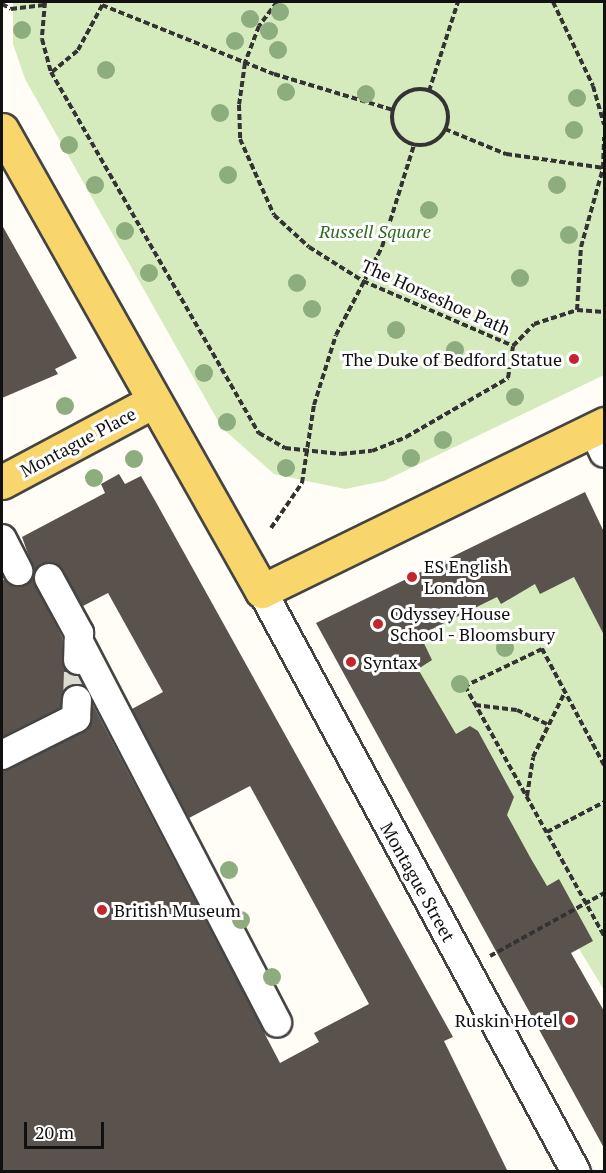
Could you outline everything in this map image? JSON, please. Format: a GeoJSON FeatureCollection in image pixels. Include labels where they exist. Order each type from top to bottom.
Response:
{"type":"FeatureCollection","features":[{"type":"Feature","properties":{"kind":"main road"},"geometry":{"type":"LineString","coordinates":[[2,130],[262,591],[601,435]]}},
{"type":"Feature","properties":{"kind":"main road","name":"Montague Place"},"geometry":{"type":"LineString","coordinates":[[2,482],[154,401]]}},
{"type":"Feature","properties":{"kind":"street"},"geometry":{"type":"LineString","coordinates":[[2,539],[18,571]]}},
{"type":"Feature","properties":{"kind":"street"},"geometry":{"type":"LineString","coordinates":[[49,578],[80,633],[78,671]]}},
{"type":"Feature","properties":{"kind":"street","name":"Montague Street"},"geometry":{"type":"LineString","coordinates":[[262,591],[576,1172]]}},
{"type":"Feature","properties":{"kind":"street"},"geometry":{"type":"LineString","coordinates":[[79,642],[277,1023]]}},
{"type":"Feature","properties":{"kind":"street"},"geometry":{"type":"LineString","coordinates":[[2,755],[76,718],[77,700]]}},
{"type":"Feature","properties":{"kind":"path","name":"The Horseshoe Path"},"geometry":{"type":"LineString","coordinates":[[277,2],[245,63],[240,140],[274,215],[309,247],[363,281],[513,346]]}},
{"type":"Feature","properties":{"kind":"path"},"geometry":{"type":"LineString","coordinates":[[429,91],[458,2]]}},
{"type":"Feature","properties":{"kind":"path"},"geometry":{"type":"LineString","coordinates":[[553,2],[593,86],[604,124]]}},
{"type":"Feature","properties":{"kind":"path"},"geometry":{"type":"LineString","coordinates":[[51,72],[78,50],[103,3],[245,63],[393,110]]}},
{"type":"Feature","properties":{"kind":"path"},"geometry":{"type":"LineString","coordinates":[[2,4],[12,9],[44,4],[42,39],[51,72],[259,433],[285,448],[310,451],[372,451],[406,437],[508,378],[513,346],[534,324],[577,310],[604,312]]}},
{"type":"Feature","properties":{"kind":"path"},"geometry":{"type":"LineString","coordinates":[[411,91],[429,91],[444,102],[446,129],[433,142],[414,144],[399,136],[393,110],[411,91]]}},
{"type":"Feature","properties":{"kind":"path"},"geometry":{"type":"LineString","coordinates":[[446,129],[506,154],[604,168]]}},
{"type":"Feature","properties":{"kind":"path"},"geometry":{"type":"LineString","coordinates":[[577,310],[581,247],[604,168],[604,137]]}},
{"type":"Feature","properties":{"kind":"path"},"geometry":{"type":"LineString","coordinates":[[271,528],[302,483],[310,451],[314,405],[336,335],[382,247],[414,144]]}},
{"type":"Feature","properties":{"kind":"path"},"geometry":{"type":"LineString","coordinates":[[604,765],[542,649],[465,686],[604,936]]}},
{"type":"Feature","properties":{"kind":"path"},"geometry":{"type":"LineString","coordinates":[[527,797],[534,757],[547,724],[565,692]]}},
{"type":"Feature","properties":{"kind":"path"},"geometry":{"type":"LineString","coordinates":[[475,705],[517,710],[547,724]]}},
{"type":"Feature","properties":{"kind":"path"},"geometry":{"type":"LineString","coordinates":[[547,832],[604,802]]}},
{"type":"Feature","properties":{"kind":"path"},"geometry":{"type":"LineString","coordinates":[[466,970],[604,893]]}},
{"type":"Feature","properties":{"kind":"green space","name":"Russell Square"},"geometry":{"type":"Polygon","coordinates":[[[13,2],[604,2],[604,375],[384,481],[345,489],[274,474],[222,428],[25,79],[13,44],[13,2]]]}},
{"type":"Feature","properties":{"kind":"green space"},"geometry":{"type":"Polygon","coordinates":[[[577,534],[604,587],[604,990],[386,629],[577,534]]]}},
{"type":"Feature","properties":{"kind":"building"},"geometry":{"type":"Polygon","coordinates":[[[2,225],[77,358],[55,369],[58,374],[2,398],[2,225]]]}},
{"type":"Feature","properties":{"kind":"building","name":"British Museum"},"geometry":{"type":"Polygon","coordinates":[[[119,474],[125,484],[141,476],[157,504],[453,1037],[444,1041],[508,1172],[2,1172],[2,771],[84,732],[93,705],[280,1063],[319,1042],[314,1033],[369,1004],[250,786],[189,818],[132,709],[163,692],[108,593],[83,606],[58,564],[42,563],[34,571],[22,537],[105,493],[101,484],[119,474]]]}},
{"type":"Feature","properties":{"kind":"building"},"geometry":{"type":"Polygon","coordinates":[[[585,492],[604,532],[604,635],[574,577],[540,594],[535,584],[501,604],[497,597],[420,635],[432,660],[418,669],[456,734],[470,726],[478,731],[514,797],[507,815],[530,857],[547,886],[559,879],[593,941],[571,953],[604,1011],[604,1148],[316,623],[585,492]]]}},
{"type":"Feature","properties":{"kind":"building"},"geometry":{"type":"Polygon","coordinates":[[[33,578],[62,637],[63,667],[83,685],[69,686],[60,708],[2,737],[2,579],[18,587],[33,578]]]}},
{"type":"Feature","properties":{"kind":"tunnel"},"geometry":{"type":"LineString","coordinates":[[77,700],[78,671]]}},
{"type":"Feature","properties":{"kind":"place","name":"The Duke of Bedford Statue"},"geometry":{"type":"Point","coordinates":[574,359]}},
{"type":"Feature","properties":{"kind":"place","name":"ES English London"},"geometry":{"type":"Point","coordinates":[412,577]}},
{"type":"Feature","properties":{"kind":"place","name":"Odyssey House School - Bloomsbury"},"geometry":{"type":"Point","coordinates":[378,624]}},
{"type":"Feature","properties":{"kind":"place","name":"Syntax"},"geometry":{"type":"Point","coordinates":[351,662]}},
{"type":"Feature","properties":{"kind":"place","name":"British Museum"},"geometry":{"type":"Point","coordinates":[102,910]}},
{"type":"Feature","properties":{"kind":"place","name":"Ruskin Hotel"},"geometry":{"type":"Point","coordinates":[570,1020]}}]}
